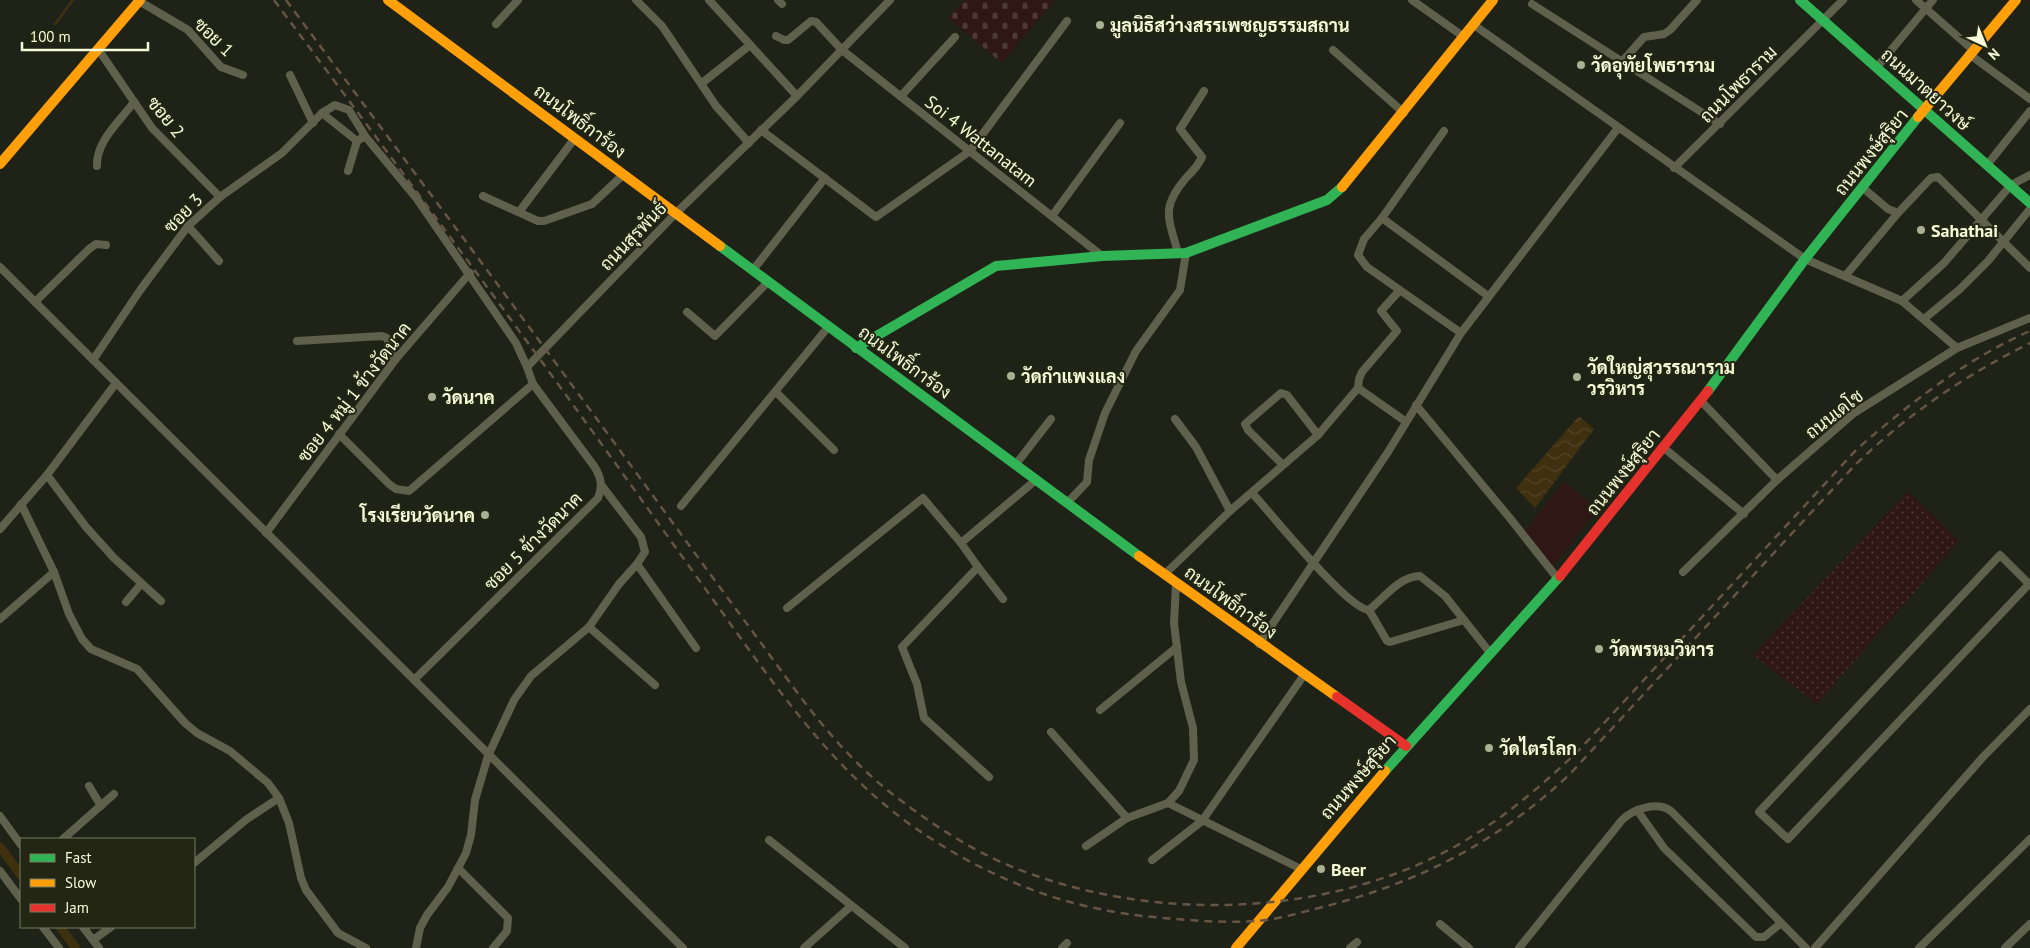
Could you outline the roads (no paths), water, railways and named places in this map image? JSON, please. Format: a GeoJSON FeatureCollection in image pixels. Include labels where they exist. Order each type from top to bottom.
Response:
{"type":"FeatureCollection","features":[{"type":"Feature","properties":{"kind":"street","name":"ถนนโพธิ์การ้อง"},"geometry":{"type":"LineString","coordinates":[[388,0],[400,4],[575,138],[1176,584],[1406,746]]}},
{"type":"Feature","properties":{"kind":"street"},"geometry":{"type":"LineString","coordinates":[[496,24],[518,0]]}},
{"type":"Feature","properties":{"kind":"street"},"geometry":{"type":"LineString","coordinates":[[636,0],[662,26],[716,106],[748,143]]}},
{"type":"Feature","properties":{"kind":"street"},"geometry":{"type":"LineString","coordinates":[[709,0],[797,96]]}},
{"type":"Feature","properties":{"kind":"street","name":"ถนนสุรพันธ์"},"geometry":{"type":"LineString","coordinates":[[527,367],[676,213],[797,96],[890,0]]}},
{"type":"Feature","properties":{"kind":"street"},"geometry":{"type":"LineString","coordinates":[[1412,0],[1464,37]]}},
{"type":"Feature","properties":{"kind":"street"},"geometry":{"type":"LineString","coordinates":[[856,348],[996,266],[1102,256],[1182,253],[1327,200],[1343,187],[1493,0]]}},
{"type":"Feature","properties":{"kind":"street"},"geometry":{"type":"LineString","coordinates":[[1621,62],[1644,37],[1664,34],[1670,30],[1697,0]]}},
{"type":"Feature","properties":{"kind":"street","name":"ถนนมาตยาวงษ์"},"geometry":{"type":"LineString","coordinates":[[1800,0],[1926,109],[2030,203]]}},
{"type":"Feature","properties":{"kind":"street","name":"ถนนโพธาราม"},"geometry":{"type":"LineString","coordinates":[[1674,168],[1843,0]]}},
{"type":"Feature","properties":{"kind":"street"},"geometry":{"type":"LineString","coordinates":[[1916,0],[1927,8],[1971,52],[2030,99]]}},
{"type":"Feature","properties":{"kind":"street"},"geometry":{"type":"LineString","coordinates":[[1878,67],[1934,0]]}},
{"type":"Feature","properties":{"kind":"street","name":"ถนนพงษ์สุริยา"},"geometry":{"type":"LineString","coordinates":[[1236,948],[1406,746],[1558,579],[1701,401],[1805,259],[1971,52],[2016,0]]}},
{"type":"Feature","properties":{"kind":"street"},"geometry":{"type":"LineString","coordinates":[[0,164],[140,1]]}},
{"type":"Feature","properties":{"kind":"street","name":"ซอย 1"},"geometry":{"type":"LineString","coordinates":[[140,1],[188,30],[221,68],[244,75]]}},
{"type":"Feature","properties":{"kind":"street"},"geometry":{"type":"LineString","coordinates":[[1532,4],[1720,124]]}},
{"type":"Feature","properties":{"kind":"street","name":"Soi 4 Wattanatam"},"geometry":{"type":"LineString","coordinates":[[776,36],[788,40],[813,20],[842,50],[1102,256]]}},
{"type":"Feature","properties":{"kind":"street"},"geometry":{"type":"LineString","coordinates":[[761,130],[876,216],[970,150],[1067,21]]}},
{"type":"Feature","properties":{"kind":"street"},"geometry":{"type":"LineString","coordinates":[[1474,25],[1805,259],[1846,275],[1902,301],[1957,348]]}},
{"type":"Feature","properties":{"kind":"street"},"geometry":{"type":"LineString","coordinates":[[900,96],[955,37]]}},
{"type":"Feature","properties":{"kind":"street"},"geometry":{"type":"LineString","coordinates":[[702,83],[750,45]]}},
{"type":"Feature","properties":{"kind":"street","name":"ซอย 2"},"geometry":{"type":"LineString","coordinates":[[98,49],[152,128],[220,197]]}},
{"type":"Feature","properties":{"kind":"street"},"geometry":{"type":"LineString","coordinates":[[1333,50],[1404,113]]}},
{"type":"Feature","properties":{"kind":"street"},"geometry":{"type":"LineString","coordinates":[[290,75],[313,123]]}},
{"type":"Feature","properties":{"kind":"street"},"geometry":{"type":"LineString","coordinates":[[1068,502],[1087,482],[1089,460],[1105,413],[1136,351],[1180,290],[1182,253],[1171,227],[1168,205],[1178,187],[1202,157],[1200,152],[1184,136],[1180,129],[1204,91]]}},
{"type":"Feature","properties":{"kind":"street"},"geometry":{"type":"LineString","coordinates":[[97,166],[97,155],[100,146],[134,102]]}},
{"type":"Feature","properties":{"kind":"street"},"geometry":{"type":"LineString","coordinates":[[339,434],[389,484],[396,489],[409,491],[533,384],[516,343],[470,274],[417,199],[365,136],[349,110],[345,106],[335,105],[322,113],[357,141]]}},
{"type":"Feature","properties":{"kind":"street"},"geometry":{"type":"LineString","coordinates":[[1987,165],[2030,111]]}},
{"type":"Feature","properties":{"kind":"street","name":"ซอย 3"},"geometry":{"type":"LineString","coordinates":[[93,360],[141,288],[188,226],[220,197],[273,160],[322,113]]}},
{"type":"Feature","properties":{"kind":"street"},"geometry":{"type":"LineString","coordinates":[[1052,216],[1120,123]]}},
{"type":"Feature","properties":{"kind":"street"},"geometry":{"type":"LineString","coordinates":[[1259,644],[1388,452],[1405,421],[1461,333],[1618,128]]}},
{"type":"Feature","properties":{"kind":"street"},"geometry":{"type":"LineString","coordinates":[[1444,131],[1364,240],[1358,255],[1366,267],[1461,333]]}},
{"type":"Feature","properties":{"kind":"street"},"geometry":{"type":"LineString","coordinates":[[348,171],[357,141],[365,136]]}},
{"type":"Feature","properties":{"kind":"street"},"geometry":{"type":"LineString","coordinates":[[519,212],[575,138]]}},
{"type":"Feature","properties":{"kind":"street"},"geometry":{"type":"LineString","coordinates":[[483,196],[538,221],[552,219],[592,204],[624,174]]}},
{"type":"Feature","properties":{"kind":"street"},"geometry":{"type":"LineString","coordinates":[[1902,301],[1944,263],[2011,185],[2030,175]]}},
{"type":"Feature","properties":{"kind":"street"},"geometry":{"type":"LineString","coordinates":[[1846,275],[1898,212],[1935,176],[1941,178],[2030,268]]}},
{"type":"Feature","properties":{"kind":"street"},"geometry":{"type":"LineString","coordinates":[[753,270],[825,178]]}},
{"type":"Feature","properties":{"kind":"street"},"geometry":{"type":"LineString","coordinates":[[1863,188],[1888,209],[1898,212]]}},
{"type":"Feature","properties":{"kind":"street"},"geometry":{"type":"LineString","coordinates":[[1924,319],[1960,289],[2030,209]]}},
{"type":"Feature","properties":{"kind":"street"},"geometry":{"type":"LineString","coordinates":[[1382,218],[1488,296]]}},
{"type":"Feature","properties":{"kind":"street"},"geometry":{"type":"LineString","coordinates":[[188,226],[219,261]]}},
{"type":"Feature","properties":{"kind":"street"},"geometry":{"type":"LineString","coordinates":[[35,302],[96,244],[106,245]]}},
{"type":"Feature","properties":{"kind":"street"},"geometry":{"type":"LineString","coordinates":[[0,267],[683,948]]}},
{"type":"Feature","properties":{"kind":"street","name":"ซอย 4 หมู่ 1 ข้างวัดนาค"},"geometry":{"type":"LineString","coordinates":[[266,533],[395,360],[470,274]]}},
{"type":"Feature","properties":{"kind":"street"},"geometry":{"type":"LineString","coordinates":[[687,312],[715,336],[769,281]]}},
{"type":"Feature","properties":{"kind":"street"},"geometry":{"type":"LineString","coordinates":[[1165,574],[1230,511],[1318,434],[1358,388],[1362,372],[1397,331],[1381,311],[1399,291]]}},
{"type":"Feature","properties":{"kind":"street","name":"ถนนเดโช"},"geometry":{"type":"LineString","coordinates":[[1684,572],[1777,480],[1854,413],[1957,348],[2030,318]]}},
{"type":"Feature","properties":{"kind":"street"},"geometry":{"type":"LineString","coordinates":[[681,506],[829,326]]}},
{"type":"Feature","properties":{"kind":"street"},"geometry":{"type":"LineString","coordinates":[[297,341],[382,336],[387,338],[395,360]]}},
{"type":"Feature","properties":{"kind":"street"},"geometry":{"type":"LineString","coordinates":[[0,530],[47,475],[116,383]]}},
{"type":"Feature","properties":{"kind":"street","name":"ซอย 5 ข้างวัดนาค"},"geometry":{"type":"LineString","coordinates":[[414,680],[598,498],[602,486],[599,474],[533,384]]}},
{"type":"Feature","properties":{"kind":"street"},"geometry":{"type":"LineString","coordinates":[[1358,388],[1405,421]]}},
{"type":"Feature","properties":{"kind":"street"},"geometry":{"type":"LineString","coordinates":[[776,392],[834,450]]}},
{"type":"Feature","properties":{"kind":"street"},"geometry":{"type":"LineString","coordinates":[[1282,464],[1248,430],[1245,424],[1248,420],[1281,393],[1284,393],[1318,434]]}},
{"type":"Feature","properties":{"kind":"street"},"geometry":{"type":"LineString","coordinates":[[1701,401],[1777,480]]}},
{"type":"Feature","properties":{"kind":"street"},"geometry":{"type":"LineString","coordinates":[[1416,405],[1509,516],[1558,579]]}},
{"type":"Feature","properties":{"kind":"street"},"geometry":{"type":"LineString","coordinates":[[1016,464],[1051,419]]}},
{"type":"Feature","properties":{"kind":"street"},"geometry":{"type":"LineString","coordinates":[[1175,419],[1196,447],[1230,511]]}},
{"type":"Feature","properties":{"kind":"street"},"geometry":{"type":"LineString","coordinates":[[1664,448],[1744,514]]}},
{"type":"Feature","properties":{"kind":"street"},"geometry":{"type":"LineString","coordinates":[[47,475],[86,527],[114,558],[160,601]]}},
{"type":"Feature","properties":{"kind":"street"},"geometry":{"type":"LineString","coordinates":[[961,543],[1036,479]]}},
{"type":"Feature","properties":{"kind":"street"},"geometry":{"type":"LineString","coordinates":[[416,948],[420,928],[427,915],[448,887],[466,853],[471,835],[475,800],[489,754],[514,700],[531,676],[589,627],[619,584],[645,552],[641,537],[602,486]]}},
{"type":"Feature","properties":{"kind":"street"},"geometry":{"type":"LineString","coordinates":[[1252,493],[1314,563],[1347,597],[1362,609],[1369,610],[1397,586],[1413,577],[1420,576],[1445,596],[1491,654]]}},
{"type":"Feature","properties":{"kind":"street"},"geometry":{"type":"LineString","coordinates":[[787,608],[923,498],[961,543],[1003,599]]}},
{"type":"Feature","properties":{"kind":"street"},"geometry":{"type":"LineString","coordinates":[[21,504],[54,572],[69,614],[82,639],[91,649],[137,668],[185,723],[197,733],[230,751],[268,783],[279,798],[289,823],[301,878],[306,890],[338,933],[366,948]]}},
{"type":"Feature","properties":{"kind":"street"},"geometry":{"type":"LineString","coordinates":[[2000,555],[2030,584],[1788,839],[1759,812],[2000,555]]}},
{"type":"Feature","properties":{"kind":"street"},"geometry":{"type":"LineString","coordinates":[[637,564],[696,648]]}},
{"type":"Feature","properties":{"kind":"street"},"geometry":{"type":"LineString","coordinates":[[978,566],[902,647],[917,684],[924,718],[989,777]]}},
{"type":"Feature","properties":{"kind":"street"},"geometry":{"type":"LineString","coordinates":[[0,619],[54,572]]}},
{"type":"Feature","properties":{"kind":"street"},"geometry":{"type":"LineString","coordinates":[[126,602],[141,584]]}},
{"type":"Feature","properties":{"kind":"street"},"geometry":{"type":"LineString","coordinates":[[1086,846],[1127,818],[1168,803],[1179,791],[1194,760],[1193,728],[1181,682],[1174,623],[1176,584]]}},
{"type":"Feature","properties":{"kind":"street"},"geometry":{"type":"LineString","coordinates":[[1369,610],[1387,641],[1390,642],[1464,620]]}},
{"type":"Feature","properties":{"kind":"street"},"geometry":{"type":"LineString","coordinates":[[589,627],[655,686]]}},
{"type":"Feature","properties":{"kind":"street"},"geometry":{"type":"LineString","coordinates":[[1100,710],[1177,647]]}},
{"type":"Feature","properties":{"kind":"street"},"geometry":{"type":"LineString","coordinates":[[1152,860],[1202,821],[1304,675]]}},
{"type":"Feature","properties":{"kind":"street"},"geometry":{"type":"LineString","coordinates":[[1815,948],[1983,758],[2030,709]]}},
{"type":"Feature","properties":{"kind":"street"},"geometry":{"type":"LineString","coordinates":[[1051,732],[1127,818]]}},
{"type":"Feature","properties":{"kind":"street"},"geometry":{"type":"LineString","coordinates":[[89,786],[101,806]]}},
{"type":"Feature","properties":{"kind":"street"},"geometry":{"type":"LineString","coordinates":[[64,838],[114,794]]}},
{"type":"Feature","properties":{"kind":"street"},"geometry":{"type":"LineString","coordinates":[[195,861],[247,819],[279,798]]}},
{"type":"Feature","properties":{"kind":"street"},"geometry":{"type":"LineString","coordinates":[[1168,803],[1301,869]]}},
{"type":"Feature","properties":{"kind":"street"},"geometry":{"type":"LineString","coordinates":[[1519,948],[1622,820],[1637,810],[1661,807],[1671,812],[1806,948]]}},
{"type":"Feature","properties":{"kind":"street"},"geometry":{"type":"LineString","coordinates":[[1637,810],[1664,848],[1756,937],[1764,937],[1781,923]]}},
{"type":"Feature","properties":{"kind":"street"},"geometry":{"type":"LineString","coordinates":[[0,816],[20,844]]}},
{"type":"Feature","properties":{"kind":"street"},"geometry":{"type":"LineString","coordinates":[[1919,948],[2030,839]]}},
{"type":"Feature","properties":{"kind":"street"},"geometry":{"type":"LineString","coordinates":[[769,840],[905,948]]}},
{"type":"Feature","properties":{"kind":"street"},"geometry":{"type":"LineString","coordinates":[[458,868],[508,918],[507,931],[493,948]]}},
{"type":"Feature","properties":{"kind":"street"},"geometry":{"type":"LineString","coordinates":[[0,871],[20,898]]}},
{"type":"Feature","properties":{"kind":"street"},"geometry":{"type":"LineString","coordinates":[[804,948],[851,906]]}},
{"type":"Feature","properties":{"kind":"street"},"geometry":{"type":"LineString","coordinates":[[1440,924],[1469,948]]}},
{"type":"Feature","properties":{"kind":"street"},"geometry":{"type":"LineString","coordinates":[[2005,948],[2030,924]]}},
{"type":"Feature","properties":{"kind":"street"},"geometry":{"type":"LineString","coordinates":[[44,928],[59,948]]}},
{"type":"Feature","properties":{"kind":"street"},"geometry":{"type":"LineString","coordinates":[[84,928],[99,948]]}},
{"type":"Feature","properties":{"kind":"street"},"geometry":{"type":"LineString","coordinates":[[93,940],[110,928]]}},
{"type":"Feature","properties":{"kind":"street"},"geometry":{"type":"LineString","coordinates":[[1350,948],[1357,942]]}},
{"type":"Feature","properties":{"kind":"water"},"geometry":{"type":"Polygon","coordinates":[[[1579,416],[1594,429],[1535,508],[1516,488],[1579,416]]]}},
{"type":"Feature","properties":{"kind":"waterway"},"geometry":{"type":"LineString","coordinates":[[55,24],[73,0]]}},
{"type":"Feature","properties":{"kind":"waterway"},"geometry":{"type":"LineString","coordinates":[[0,847],[20,874]]}},
{"type":"Feature","properties":{"kind":"waterway"},"geometry":{"type":"LineString","coordinates":[[61,928],[76,948]]}},
{"type":"Feature","properties":{"kind":"railway"},"geometry":{"type":"LineString","coordinates":[[274,0],[543,363],[773,683],[837,759],[885,805],[911,825],[955,853],[1028,888],[1079,905],[1114,912],[1215,921],[1245,922],[1278,918],[1352,899],[1387,887],[1452,859],[1483,841],[1512,822],[1570,774],[1855,465],[1875,446],[1938,397],[1982,369],[2030,343]]}},
{"type":"Feature","properties":{"kind":"railway"},"geometry":{"type":"LineString","coordinates":[[286,0],[793,687],[838,743],[891,793],[959,840],[1003,863],[1057,883],[1114,896],[1172,904],[1232,905],[1291,900],[1349,888],[1404,870],[1473,836],[1522,801],[1581,748],[1857,449],[1939,384],[1983,355],[2030,331]]}},
{"type":"Feature","properties":{"kind":"place","name":"มูลนิธิสว่างสรรเพชญธรรมสถาน"},"geometry":{"type":"Point","coordinates":[1100,25]}},
{"type":"Feature","properties":{"kind":"place","name":"วัดอุทัยโพธาราม"},"geometry":{"type":"Point","coordinates":[1581,65]}},
{"type":"Feature","properties":{"kind":"place","name":"Sahathai"},"geometry":{"type":"Point","coordinates":[1921,230]}},
{"type":"Feature","properties":{"kind":"place","name":"วัดกำแพงแลง"},"geometry":{"type":"Point","coordinates":[1011,376]}},
{"type":"Feature","properties":{"kind":"place","name":"วัดใหญ่สุวรรณาราม วรวิหาร"},"geometry":{"type":"Point","coordinates":[1577,377]}},
{"type":"Feature","properties":{"kind":"place","name":"วัดนาค"},"geometry":{"type":"Point","coordinates":[432,397]}},
{"type":"Feature","properties":{"kind":"place","name":"โรงเรียนวัดนาค"},"geometry":{"type":"Point","coordinates":[485,515]}},
{"type":"Feature","properties":{"kind":"place","name":"วัดพรหมวิหาร"},"geometry":{"type":"Point","coordinates":[1599,649]}},
{"type":"Feature","properties":{"kind":"place","name":"วัดไตรโลก"},"geometry":{"type":"Point","coordinates":[1489,748]}},
{"type":"Feature","properties":{"kind":"place","name":"Beer"},"geometry":{"type":"Point","coordinates":[1321,869]}}]}
